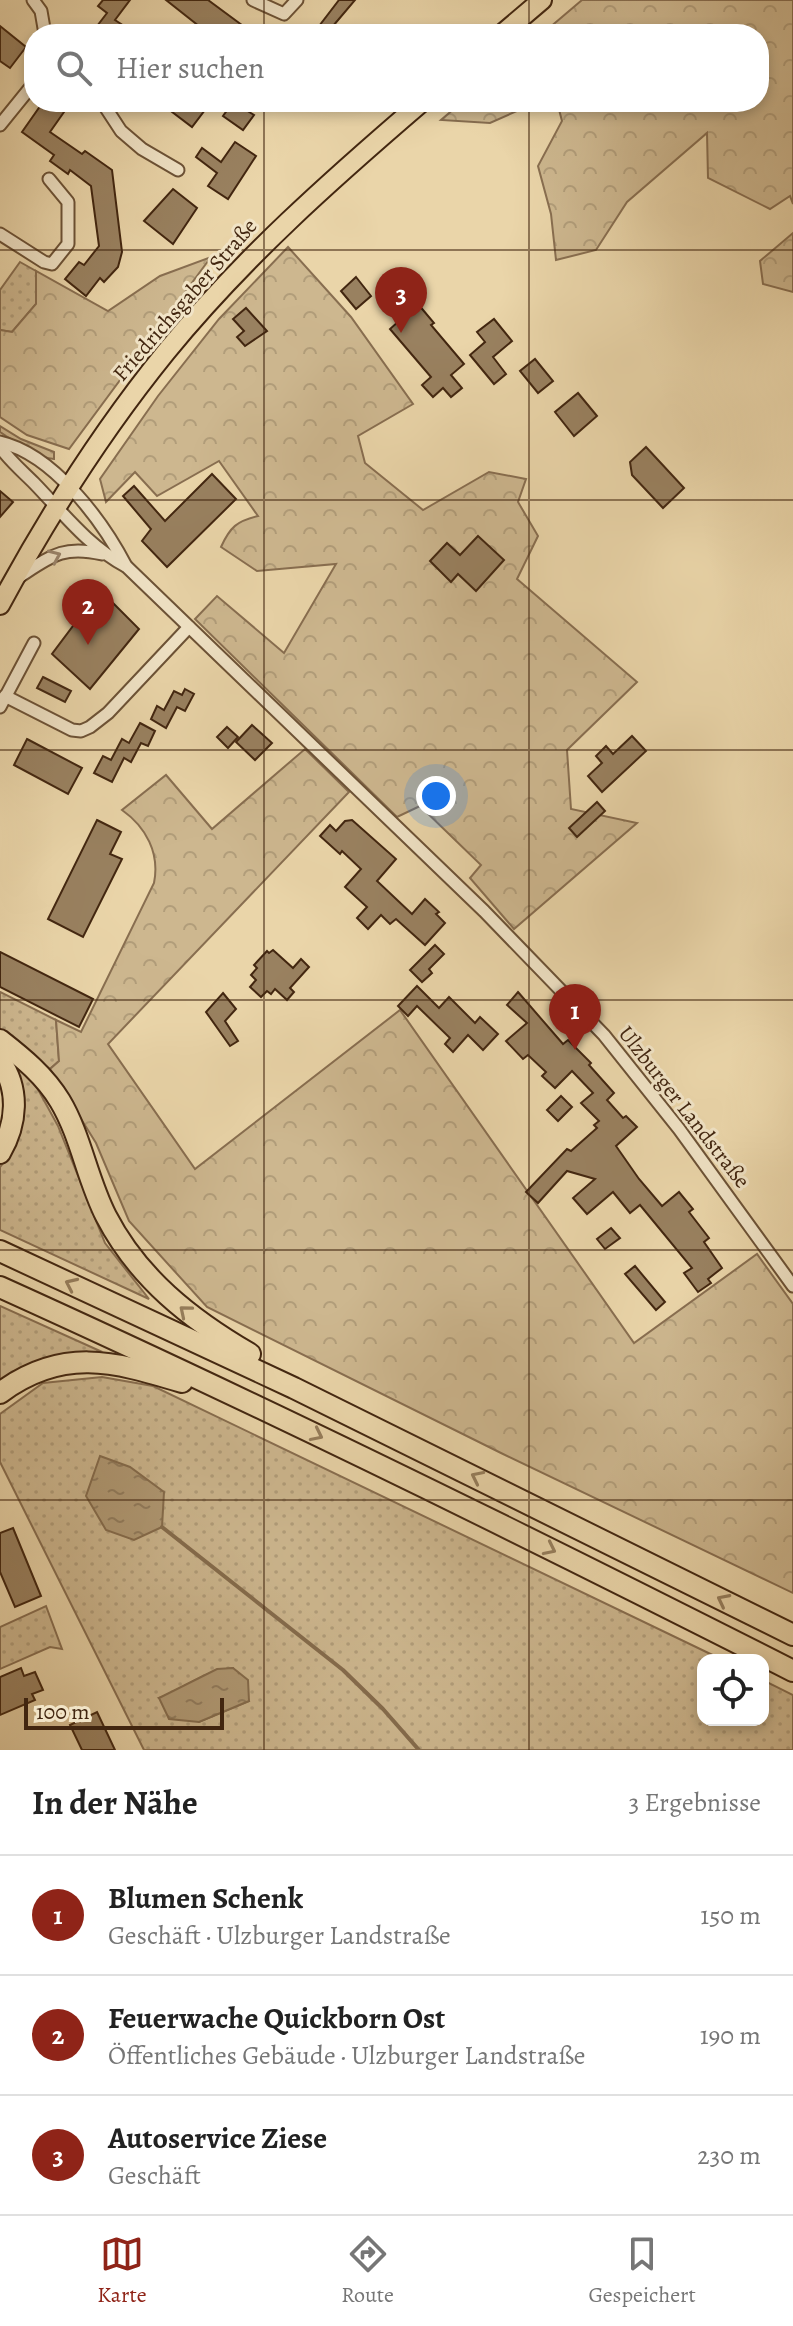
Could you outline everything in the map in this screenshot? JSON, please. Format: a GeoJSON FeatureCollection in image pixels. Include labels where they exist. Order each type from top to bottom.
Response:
{"type":"FeatureCollection","features":[{"type":"Feature","properties":{"kind":"highway"},"geometry":{"type":"LineString","coordinates":[[0,1040],[41,1074],[61,1102],[104,1213],[136,1265],[195,1320],[273,1368],[294,1388]]}},
{"type":"Feature","properties":{"kind":"highway"},"geometry":{"type":"LineString","coordinates":[[0,1061],[11,1084],[14,1103],[11,1130],[0,1153]]}},
{"type":"Feature","properties":{"kind":"highway"},"geometry":{"type":"LineString","coordinates":[[0,1251],[294,1388],[793,1635]]}},
{"type":"Feature","properties":{"kind":"highway"},"geometry":{"type":"LineString","coordinates":[[0,1287],[246,1401],[793,1671]]}},
{"type":"Feature","properties":{"kind":"highway"},"geometry":{"type":"LineString","coordinates":[[0,1393],[44,1368],[66,1362],[97,1361],[137,1369],[246,1401]]}},
{"type":"Feature","properties":{"kind":"main road"},"geometry":{"type":"LineString","coordinates":[[514,24],[542,0]]}},
{"type":"Feature","properties":{"kind":"main road","name":"Friedrichsgaber Straße"},"geometry":{"type":"LineString","coordinates":[[0,605],[69,486],[131,397],[206,306],[313,197],[411,112]]}},
{"type":"Feature","properties":{"kind":"street"},"geometry":{"type":"LineString","coordinates":[[33,0],[41,11],[43,24]]}},
{"type":"Feature","properties":{"kind":"street"},"geometry":{"type":"LineString","coordinates":[[253,0],[284,14],[297,0]]}},
{"type":"Feature","properties":{"kind":"street"},"geometry":{"type":"LineString","coordinates":[[0,125],[24,95]]}},
{"type":"Feature","properties":{"kind":"street"},"geometry":{"type":"LineString","coordinates":[[109,112],[121,131],[142,149],[178,170]]}},
{"type":"Feature","properties":{"kind":"street"},"geometry":{"type":"LineString","coordinates":[[0,234],[52,264],[68,244],[68,202],[49,179]]}},
{"type":"Feature","properties":{"kind":"street","name":"Ulzburger Landstraße"},"geometry":{"type":"LineString","coordinates":[[0,444],[9,444],[52,468],[113,540],[127,567]]}},
{"type":"Feature","properties":{"kind":"street","name":"Ulzburger Landstraße"},"geometry":{"type":"LineString","coordinates":[[0,444],[12,464],[103,554],[127,567],[484,911],[604,1035],[679,1129],[793,1286]]}},
{"type":"Feature","properties":{"kind":"street","name":"Ulzburger Landstraße"},"geometry":{"type":"LineString","coordinates":[[12,582],[59,552],[80,550],[103,554]]}},
{"type":"Feature","properties":{"kind":"street"},"geometry":{"type":"LineString","coordinates":[[34,643],[3,701],[81,731],[108,713],[189,627]]}},
{"type":"Feature","properties":{"kind":"green space"},"geometry":{"type":"Polygon","coordinates":[[[582,0],[793,0],[793,204],[790,196],[770,209],[708,178],[707,133],[627,202],[596,250],[556,260],[551,214],[538,166],[562,121],[560,112],[769,112],[769,24],[554,24],[582,0]]]}},
{"type":"Feature","properties":{"kind":"green space"},"geometry":{"type":"Polygon","coordinates":[[[450,112],[515,112],[490,123],[441,120],[450,112]]]}},
{"type":"Feature","properties":{"kind":"green space"},"geometry":{"type":"Polygon","coordinates":[[[793,233],[793,292],[763,284],[760,261],[793,233]]]}},
{"type":"Feature","properties":{"kind":"green space"},"geometry":{"type":"Polygon","coordinates":[[[288,247],[351,317],[413,404],[358,436],[365,463],[423,510],[489,472],[526,479],[518,502],[538,536],[517,579],[637,682],[567,750],[571,809],[637,823],[514,929],[470,878],[481,865],[420,806],[397,817],[195,619],[217,596],[284,653],[336,564],[257,571],[221,547],[235,526],[258,516],[219,461],[157,496],[135,472],[106,502],[100,479],[158,396],[219,319],[288,247]]]}},
{"type":"Feature","properties":{"kind":"green space"},"geometry":{"type":"Polygon","coordinates":[[[211,257],[69,449],[27,435],[0,417],[0,330],[12,332],[36,304],[36,271],[108,311],[160,276],[211,257]]]}},
{"type":"Feature","properties":{"kind":"green space"},"geometry":{"type":"Polygon","coordinates":[[[20,262],[36,271],[36,304],[12,332],[0,330],[0,290],[20,262]]]}},
{"type":"Feature","properties":{"kind":"green space"},"geometry":{"type":"Polygon","coordinates":[[[0,426],[21,439],[54,452],[54,459],[19,444],[0,432],[0,426]]]}},
{"type":"Feature","properties":{"kind":"green space"},"geometry":{"type":"Polygon","coordinates":[[[305,749],[349,792],[108,1044],[195,1169],[400,1010],[634,1343],[757,1254],[793,1304],[793,1593],[207,1307],[129,1221],[96,1143],[50,1069],[59,1061],[56,1020],[81,1032],[154,883],[153,851],[138,824],[122,810],[166,775],[212,829],[305,749]]]}},
{"type":"Feature","properties":{"kind":"green space"},"geometry":{"type":"Polygon","coordinates":[[[0,992],[56,1020],[59,1061],[50,1069],[0,1029],[0,992]]]}},
{"type":"Feature","properties":{"kind":"green space"},"geometry":{"type":"Polygon","coordinates":[[[0,1048],[29,1073],[58,1126],[105,1243],[149,1299],[0,1230],[0,1167],[18,1138],[22,1108],[15,1078],[0,1048]]]}},
{"type":"Feature","properties":{"kind":"green space"},"geometry":{"type":"Polygon","coordinates":[[[0,1306],[100,1351],[36,1365],[0,1385],[0,1306]]]}},
{"type":"Feature","properties":{"kind":"green space"},"geometry":{"type":"Polygon","coordinates":[[[102,1377],[153,1386],[711,1654],[697,1654],[697,1726],[769,1726],[769,1683],[793,1695],[793,1750],[144,1750],[0,1462],[0,1414],[43,1383],[102,1377]],[[233,1668],[204,1676],[159,1698],[199,1722],[249,1701],[233,1668]]]}},
{"type":"Feature","properties":{"kind":"green space"},"geometry":{"type":"Polygon","coordinates":[[[46,1606],[62,1649],[50,1647],[0,1669],[0,1627],[46,1606]]]}},
{"type":"Feature","properties":{"kind":"water"},"geometry":{"type":"Polygon","coordinates":[[[100,1456],[130,1467],[164,1492],[162,1527],[134,1540],[106,1530],[86,1496],[100,1456]]]}},
{"type":"Feature","properties":{"kind":"water"},"geometry":{"type":"Polygon","coordinates":[[[233,1668],[248,1680],[249,1701],[199,1722],[169,1719],[159,1698],[217,1669],[233,1668]]]}},
{"type":"Feature","properties":{"kind":"building"},"geometry":{"type":"Polygon","coordinates":[[[103,0],[130,0],[115,20],[121,24],[99,24],[107,13],[98,6],[103,0]]]}},
{"type":"Feature","properties":{"kind":"building"},"geometry":{"type":"Polygon","coordinates":[[[166,0],[208,0],[240,24],[196,24],[166,0]]]}},
{"type":"Feature","properties":{"kind":"building"},"geometry":{"type":"Polygon","coordinates":[[[339,0],[355,0],[335,24],[321,24],[339,0]]]}},
{"type":"Feature","properties":{"kind":"building"},"geometry":{"type":"Polygon","coordinates":[[[0,26],[24,45],[24,50],[10,68],[0,61],[0,26]]]}},
{"type":"Feature","properties":{"kind":"building"},"geometry":{"type":"Polygon","coordinates":[[[36,112],[64,112],[50,132],[112,170],[122,252],[118,267],[104,282],[100,278],[86,296],[65,279],[79,262],[84,265],[99,246],[91,186],[70,170],[68,174],[50,161],[54,155],[22,132],[36,112]]]}},
{"type":"Feature","properties":{"kind":"building"},"geometry":{"type":"Polygon","coordinates":[[[172,112],[203,112],[192,127],[172,112]]]}},
{"type":"Feature","properties":{"kind":"building"},"geometry":{"type":"Polygon","coordinates":[[[226,112],[249,112],[254,115],[243,130],[223,116],[226,112]]]}},
{"type":"Feature","properties":{"kind":"building"},"geometry":{"type":"Polygon","coordinates":[[[235,142],[256,156],[228,199],[208,186],[217,173],[196,157],[202,148],[221,162],[235,142]]]}},
{"type":"Feature","properties":{"kind":"building"},"geometry":{"type":"Polygon","coordinates":[[[173,189],[197,208],[173,244],[144,221],[173,189]]]}},
{"type":"Feature","properties":{"kind":"building"},"geometry":{"type":"Polygon","coordinates":[[[356,277],[371,296],[356,309],[341,291],[356,277]]]}},
{"type":"Feature","properties":{"kind":"building"},"geometry":{"type":"Polygon","coordinates":[[[418,304],[434,323],[431,325],[464,364],[451,375],[462,388],[451,397],[443,388],[433,397],[422,385],[431,377],[390,329],[418,304]]]}},
{"type":"Feature","properties":{"kind":"building"},"geometry":{"type":"Polygon","coordinates":[[[246,308],[267,331],[245,346],[237,337],[244,331],[233,319],[246,308]]]}},
{"type":"Feature","properties":{"kind":"building"},"geometry":{"type":"Polygon","coordinates":[[[494,319],[512,341],[493,357],[506,374],[494,384],[470,355],[485,342],[477,332],[494,319]]]}},
{"type":"Feature","properties":{"kind":"building"},"geometry":{"type":"Polygon","coordinates":[[[535,359],[553,381],[538,393],[520,371],[535,359]]]}},
{"type":"Feature","properties":{"kind":"building"},"geometry":{"type":"Polygon","coordinates":[[[578,393],[597,416],[574,436],[555,412],[578,393]]]}},
{"type":"Feature","properties":{"kind":"building"},"geometry":{"type":"Polygon","coordinates":[[[646,447],[684,488],[663,508],[632,475],[630,462],[646,447]]]}},
{"type":"Feature","properties":{"kind":"building"},"geometry":{"type":"Polygon","coordinates":[[[212,474],[236,499],[167,567],[142,541],[151,529],[123,496],[134,486],[165,521],[212,474]]]}},
{"type":"Feature","properties":{"kind":"building"},"geometry":{"type":"Polygon","coordinates":[[[0,491],[13,502],[0,517],[0,491]]]}},
{"type":"Feature","properties":{"kind":"building"},"geometry":{"type":"Polygon","coordinates":[[[478,536],[504,560],[476,591],[458,574],[451,582],[430,561],[447,543],[460,555],[478,536]]]}},
{"type":"Feature","properties":{"kind":"building"},"geometry":{"type":"Polygon","coordinates":[[[100,590],[139,629],[90,689],[52,654],[100,590]]]}},
{"type":"Feature","properties":{"kind":"building"},"geometry":{"type":"Polygon","coordinates":[[[43,677],[71,691],[65,702],[37,688],[43,677]]]}},
{"type":"Feature","properties":{"kind":"building"},"geometry":{"type":"Polygon","coordinates":[[[185,689],[194,694],[185,711],[177,707],[166,728],[151,719],[157,706],[164,710],[174,691],[182,695],[185,689]]]}},
{"type":"Feature","properties":{"kind":"building"},"geometry":{"type":"Polygon","coordinates":[[[140,723],[155,731],[148,746],[141,743],[131,762],[124,758],[112,782],[94,773],[103,756],[111,760],[122,739],[129,743],[140,723]]]}},
{"type":"Feature","properties":{"kind":"building"},"geometry":{"type":"Polygon","coordinates":[[[252,725],[272,743],[255,760],[236,742],[252,725]]]}},
{"type":"Feature","properties":{"kind":"building"},"geometry":{"type":"Polygon","coordinates":[[[227,727],[238,737],[228,748],[217,737],[227,727]]]}},
{"type":"Feature","properties":{"kind":"building"},"geometry":{"type":"Polygon","coordinates":[[[632,736],[646,751],[602,792],[588,776],[602,763],[596,756],[606,746],[613,754],[632,736]]]}},
{"type":"Feature","properties":{"kind":"building"},"geometry":{"type":"Polygon","coordinates":[[[27,739],[82,768],[68,794],[14,765],[27,739]]]}},
{"type":"Feature","properties":{"kind":"building"},"geometry":{"type":"Polygon","coordinates":[[[597,802],[605,811],[577,837],[569,828],[597,802]]]}},
{"type":"Feature","properties":{"kind":"building"},"geometry":{"type":"Polygon","coordinates":[[[97,820],[121,832],[110,854],[122,859],[83,937],[48,919],[97,820]]]}},
{"type":"Feature","properties":{"kind":"building"},"geometry":{"type":"Polygon","coordinates":[[[352,820],[396,859],[377,881],[412,914],[425,899],[439,912],[436,914],[445,923],[425,945],[396,919],[390,924],[381,915],[368,929],[357,918],[367,907],[345,887],[361,869],[320,836],[330,825],[336,831],[345,821],[352,820]]]}},
{"type":"Feature","properties":{"kind":"building"},"geometry":{"type":"Polygon","coordinates":[[[435,945],[444,954],[429,969],[432,973],[422,982],[410,970],[435,945]]]}},
{"type":"Feature","properties":{"kind":"building"},"geometry":{"type":"Polygon","coordinates":[[[273,950],[293,968],[301,959],[309,967],[290,988],[294,992],[287,1000],[275,989],[261,997],[250,987],[256,980],[251,975],[257,968],[254,965],[267,951],[273,950]]]}},
{"type":"Feature","properties":{"kind":"building"},"geometry":{"type":"Polygon","coordinates":[[[0,952],[93,999],[79,1027],[0,987],[0,952]]]}},
{"type":"Feature","properties":{"kind":"building"},"geometry":{"type":"Polygon","coordinates":[[[417,986],[439,1008],[449,997],[475,1023],[480,1017],[498,1034],[483,1050],[468,1035],[453,1052],[445,1044],[450,1038],[417,1006],[408,1016],[398,1006],[417,986]]]}},
{"type":"Feature","properties":{"kind":"building"},"geometry":{"type":"Polygon","coordinates":[[[518,992],[563,1044],[568,1040],[591,1063],[589,1065],[614,1093],[607,1100],[623,1118],[626,1116],[637,1127],[616,1146],[639,1179],[662,1206],[679,1192],[693,1209],[689,1212],[709,1238],[704,1242],[722,1268],[708,1279],[711,1283],[698,1292],[684,1273],[692,1268],[640,1205],[630,1213],[613,1192],[587,1214],[573,1198],[595,1179],[567,1171],[538,1203],[526,1192],[567,1149],[571,1151],[597,1128],[594,1125],[599,1121],[581,1103],[593,1093],[572,1071],[555,1088],[542,1076],[546,1072],[528,1055],[523,1059],[506,1041],[527,1023],[507,1005],[518,992]]]}},
{"type":"Feature","properties":{"kind":"building"},"geometry":{"type":"Polygon","coordinates":[[[223,993],[236,1009],[225,1021],[238,1041],[230,1046],[206,1012],[223,993]]]}},
{"type":"Feature","properties":{"kind":"building"},"geometry":{"type":"Polygon","coordinates":[[[561,1096],[572,1107],[558,1121],[547,1110],[561,1096]]]}},
{"type":"Feature","properties":{"kind":"building"},"geometry":{"type":"Polygon","coordinates":[[[611,1228],[620,1238],[605,1249],[597,1239],[611,1228]]]}},
{"type":"Feature","properties":{"kind":"building"},"geometry":{"type":"Polygon","coordinates":[[[635,1266],[665,1302],[656,1310],[625,1274],[635,1266]]]}},
{"type":"Feature","properties":{"kind":"building"},"geometry":{"type":"Polygon","coordinates":[[[13,1528],[41,1596],[15,1607],[0,1572],[0,1533],[13,1528]]]}},
{"type":"Feature","properties":{"kind":"building"},"geometry":{"type":"Polygon","coordinates":[[[21,1668],[24,1676],[35,1672],[43,1690],[32,1694],[35,1700],[0,1715],[0,1677],[21,1668]]]}},
{"type":"Feature","properties":{"kind":"building"},"geometry":{"type":"Polygon","coordinates":[[[97,1712],[115,1750],[82,1750],[70,1725],[97,1712]]]}},
{"type":"Feature","properties":{"kind":"waterway"},"geometry":{"type":"LineString","coordinates":[[162,1527],[343,1670],[419,1750]]}},
{"type":"Feature","properties":{"kind":"place","name":"Autoservice Ziese"},"geometry":{"type":"Point","coordinates":[401,333]}},
{"type":"Feature","properties":{"kind":"place","name":"Feuerwache Quickborn Ost"},"geometry":{"type":"Point","coordinates":[88,645]}},
{"type":"Feature","properties":{"kind":"place","name":"Blumen Schenk"},"geometry":{"type":"Point","coordinates":[575,1050]}}]}
